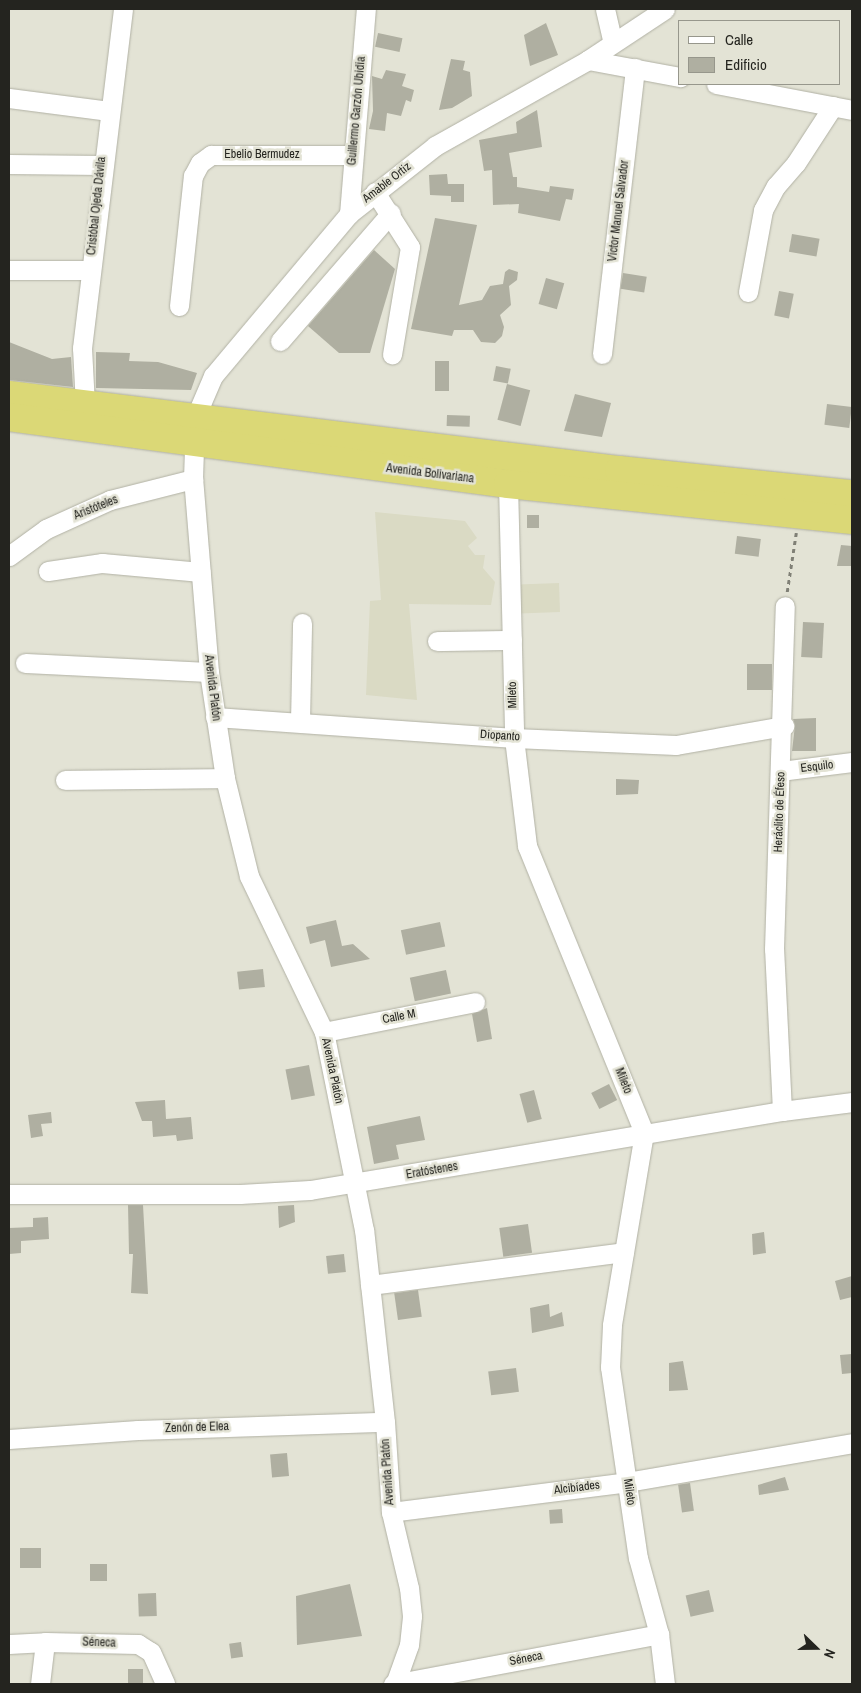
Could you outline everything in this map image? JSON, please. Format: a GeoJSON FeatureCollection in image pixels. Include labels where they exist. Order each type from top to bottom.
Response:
{"type":"FeatureCollection","features":[{"type":"Feature","properties":{"kind":"highway","name":"Avenida Bolivariana"},"geometry":{"type":"LineString","coordinates":[[9,394],[86,405],[195,430],[508,484],[852,520]]}},
{"type":"Feature","properties":{"kind":"highway","name":"Avenida Bolivariana"},"geometry":{"type":"LineString","coordinates":[[9,417],[195,430],[852,494]]}},
{"type":"Feature","properties":{"kind":"street","name":"Cristóbal Ojeda Dávila"},"geometry":{"type":"LineString","coordinates":[[86,405],[82,348],[102,165],[123,9]]}},
{"type":"Feature","properties":{"kind":"street","name":"Guillermo Garzón Ubidia"},"geometry":{"type":"LineString","coordinates":[[349,214],[366,9]]}},
{"type":"Feature","properties":{"kind":"street"},"geometry":{"type":"LineString","coordinates":[[605,9],[613,43]]}},
{"type":"Feature","properties":{"kind":"street","name":"Amable Ortiz"},"geometry":{"type":"LineString","coordinates":[[195,430],[213,376],[349,214],[435,146],[588,60],[665,9]]}},
{"type":"Feature","properties":{"kind":"street"},"geometry":{"type":"LineString","coordinates":[[588,60],[678,77]]}},
{"type":"Feature","properties":{"kind":"street","name":"Victor Manuel Salvador"},"geometry":{"type":"LineString","coordinates":[[602,354],[636,68]]}},
{"type":"Feature","properties":{"kind":"street"},"geometry":{"type":"LineString","coordinates":[[721,85],[852,110]]}},
{"type":"Feature","properties":{"kind":"street"},"geometry":{"type":"LineString","coordinates":[[9,98],[109,111]]}},
{"type":"Feature","properties":{"kind":"street"},"geometry":{"type":"LineString","coordinates":[[748,292],[763,210],[776,186],[796,163],[833,106]]}},
{"type":"Feature","properties":{"kind":"street","name":"Ebelio Bermudez"},"geometry":{"type":"LineString","coordinates":[[179,306],[193,176],[200,163],[211,155],[353,154]]}},
{"type":"Feature","properties":{"kind":"street"},"geometry":{"type":"LineString","coordinates":[[9,164],[102,165]]}},
{"type":"Feature","properties":{"kind":"street"},"geometry":{"type":"LineString","coordinates":[[375,192],[391,213],[410,247],[392,354]]}},
{"type":"Feature","properties":{"kind":"street"},"geometry":{"type":"LineString","coordinates":[[280,341],[391,213]]}},
{"type":"Feature","properties":{"kind":"street"},"geometry":{"type":"LineString","coordinates":[[9,270],[90,270]]}},
{"type":"Feature","properties":{"kind":"street","name":"Avenida Platón"},"geometry":{"type":"LineString","coordinates":[[195,430],[193,480],[209,672],[226,778],[249,876],[324,1032],[355,1184],[370,1285],[385,1422],[391,1512],[409,1588],[412,1616],[409,1645],[395,1684]]}},
{"type":"Feature","properties":{"kind":"street","name":"Aristóteles"},"geometry":{"type":"LineString","coordinates":[[9,556],[46,529],[110,500],[193,480]]}},
{"type":"Feature","properties":{"kind":"street","name":"Mileto"},"geometry":{"type":"LineString","coordinates":[[508,484],[514,738],[527,846],[644,1133],[612,1325],[610,1367],[638,1558],[659,1634],[665,1684]]}},
{"type":"Feature","properties":{"kind":"street"},"geometry":{"type":"LineString","coordinates":[[48,571],[102,563],[201,572]]}},
{"type":"Feature","properties":{"kind":"street","name":"Heráclito de Éfeso"},"geometry":{"type":"LineString","coordinates":[[782,1111],[774,949],[784,726],[785,606]]}},
{"type":"Feature","properties":{"kind":"street"},"geometry":{"type":"LineString","coordinates":[[300,722],[302,623]]}},
{"type":"Feature","properties":{"kind":"street"},"geometry":{"type":"LineString","coordinates":[[437,641],[512,640]]}},
{"type":"Feature","properties":{"kind":"street"},"geometry":{"type":"LineString","coordinates":[[25,663],[209,672]]}},
{"type":"Feature","properties":{"kind":"street","name":"Diopanto"},"geometry":{"type":"LineString","coordinates":[[215,717],[514,738],[676,745],[784,726]]}},
{"type":"Feature","properties":{"kind":"street","name":"Esquilo"},"geometry":{"type":"LineString","coordinates":[[781,771],[852,762]]}},
{"type":"Feature","properties":{"kind":"street"},"geometry":{"type":"LineString","coordinates":[[65,780],[226,778]]}},
{"type":"Feature","properties":{"kind":"street","name":"Calle M"},"geometry":{"type":"LineString","coordinates":[[324,1032],[475,1002]]}},
{"type":"Feature","properties":{"kind":"street","name":"Eratóstenes"},"geometry":{"type":"LineString","coordinates":[[9,1194],[240,1194],[355,1184],[644,1133],[852,1102]]}},
{"type":"Feature","properties":{"kind":"street"},"geometry":{"type":"LineString","coordinates":[[370,1285],[624,1252]]}},
{"type":"Feature","properties":{"kind":"street","name":"Zenón de Elea"},"geometry":{"type":"LineString","coordinates":[[9,1438],[138,1430],[385,1422]]}},
{"type":"Feature","properties":{"kind":"street","name":"Alcibíades"},"geometry":{"type":"LineString","coordinates":[[391,1512],[627,1482],[852,1443]]}},
{"type":"Feature","properties":{"kind":"street","name":"Séneca"},"geometry":{"type":"LineString","coordinates":[[395,1684],[659,1634]]}},
{"type":"Feature","properties":{"kind":"street"},"geometry":{"type":"LineString","coordinates":[[40,1684],[44,1642]]}},
{"type":"Feature","properties":{"kind":"street","name":"Séneca"},"geometry":{"type":"LineString","coordinates":[[9,1644],[44,1642],[147,1647],[165,1684]]}},
{"type":"Feature","properties":{"kind":"path"},"geometry":{"type":"LineString","coordinates":[[785,606],[799,514]]}},
{"type":"Feature","properties":{"kind":"shaded area"},"geometry":{"type":"Polygon","coordinates":[[[375,512],[465,521],[477,538],[468,546],[475,555],[485,555],[483,568],[495,582],[491,605],[409,604],[417,700],[366,695],[370,601],[381,600],[375,512]]]}},
{"type":"Feature","properties":{"kind":"shaded area"},"geometry":{"type":"Polygon","coordinates":[[[559,583],[560,612],[520,613],[519,584],[559,583]]]}},
{"type":"Feature","properties":{"kind":"building"},"geometry":{"type":"Polygon","coordinates":[[[546,23],[558,55],[530,66],[524,35],[546,23]]]}},
{"type":"Feature","properties":{"kind":"building"},"geometry":{"type":"Polygon","coordinates":[[[378,33],[402,38],[400,52],[375,47],[378,33]]]}},
{"type":"Feature","properties":{"kind":"building"},"geometry":{"type":"Polygon","coordinates":[[[451,59],[465,61],[463,70],[470,72],[472,96],[452,108],[439,110],[451,59]]]}},
{"type":"Feature","properties":{"kind":"building"},"geometry":{"type":"Polygon","coordinates":[[[386,70],[406,74],[402,86],[414,90],[411,102],[406,100],[401,116],[387,113],[385,131],[369,129],[373,111],[372,76],[382,79],[386,70]]]}},
{"type":"Feature","properties":{"kind":"building"},"geometry":{"type":"Polygon","coordinates":[[[537,110],[542,147],[509,153],[513,177],[517,177],[517,187],[549,192],[550,186],[574,189],[572,200],[566,199],[560,221],[518,213],[519,204],[493,205],[492,170],[484,171],[479,140],[517,133],[516,122],[537,110]]]}},
{"type":"Feature","properties":{"kind":"building"},"geometry":{"type":"Polygon","coordinates":[[[447,174],[448,184],[464,184],[464,202],[451,202],[451,196],[430,195],[429,175],[447,174]]]}},
{"type":"Feature","properties":{"kind":"building"},"geometry":{"type":"Polygon","coordinates":[[[435,218],[477,225],[459,305],[482,300],[490,286],[503,284],[505,272],[509,269],[518,272],[517,280],[509,286],[511,305],[500,315],[504,327],[502,336],[495,343],[481,342],[473,330],[454,330],[452,336],[411,329],[435,218]]]}},
{"type":"Feature","properties":{"kind":"building"},"geometry":{"type":"Polygon","coordinates":[[[792,234],[820,239],[816,257],[789,252],[792,234]]]}},
{"type":"Feature","properties":{"kind":"building"},"geometry":{"type":"Polygon","coordinates":[[[374,250],[395,269],[370,353],[339,353],[308,326],[374,250]]]}},
{"type":"Feature","properties":{"kind":"building"},"geometry":{"type":"Polygon","coordinates":[[[623,273],[647,277],[644,293],[620,289],[623,273]]]}},
{"type":"Feature","properties":{"kind":"building"},"geometry":{"type":"Polygon","coordinates":[[[546,278],[564,283],[557,309],[539,304],[546,278]]]}},
{"type":"Feature","properties":{"kind":"building"},"geometry":{"type":"Polygon","coordinates":[[[779,291],[794,294],[789,318],[774,316],[779,291]]]}},
{"type":"Feature","properties":{"kind":"building"},"geometry":{"type":"Polygon","coordinates":[[[9,342],[52,359],[71,357],[73,387],[9,380],[9,342]]]}},
{"type":"Feature","properties":{"kind":"building"},"geometry":{"type":"Polygon","coordinates":[[[96,352],[130,353],[129,361],[158,362],[197,373],[191,390],[96,388],[96,352]]]}},
{"type":"Feature","properties":{"kind":"building"},"geometry":{"type":"Polygon","coordinates":[[[435,361],[449,361],[449,391],[435,391],[435,361]]]}},
{"type":"Feature","properties":{"kind":"building"},"geometry":{"type":"Polygon","coordinates":[[[496,366],[511,369],[508,384],[493,381],[496,366]]]}},
{"type":"Feature","properties":{"kind":"building"},"geometry":{"type":"Polygon","coordinates":[[[507,384],[530,390],[521,426],[497,420],[507,384]]]}},
{"type":"Feature","properties":{"kind":"building"},"geometry":{"type":"Polygon","coordinates":[[[575,394],[611,403],[602,437],[564,431],[575,394]]]}},
{"type":"Feature","properties":{"kind":"building"},"geometry":{"type":"Polygon","coordinates":[[[827,404],[852,407],[849,428],[824,425],[827,404]]]}},
{"type":"Feature","properties":{"kind":"building"},"geometry":{"type":"Polygon","coordinates":[[[447,415],[470,416],[470,427],[447,426],[447,415]]]}},
{"type":"Feature","properties":{"kind":"building"},"geometry":{"type":"Polygon","coordinates":[[[527,515],[539,515],[539,528],[527,528],[527,515]]]}},
{"type":"Feature","properties":{"kind":"building"},"geometry":{"type":"Polygon","coordinates":[[[737,536],[761,539],[759,557],[735,554],[737,536]]]}},
{"type":"Feature","properties":{"kind":"building"},"geometry":{"type":"Polygon","coordinates":[[[841,545],[852,546],[852,566],[837,566],[841,545]]]}},
{"type":"Feature","properties":{"kind":"building"},"geometry":{"type":"Polygon","coordinates":[[[803,622],[824,623],[822,658],[801,657],[803,622]]]}},
{"type":"Feature","properties":{"kind":"building"},"geometry":{"type":"Polygon","coordinates":[[[747,664],[772,664],[772,690],[747,690],[747,664]]]}},
{"type":"Feature","properties":{"kind":"building"},"geometry":{"type":"Polygon","coordinates":[[[816,718],[816,751],[792,751],[795,725],[793,719],[816,718]]]}},
{"type":"Feature","properties":{"kind":"building"},"geometry":{"type":"Polygon","coordinates":[[[616,779],[639,780],[638,794],[616,795],[616,779]]]}},
{"type":"Feature","properties":{"kind":"building"},"geometry":{"type":"Polygon","coordinates":[[[336,920],[342,946],[353,944],[370,959],[331,967],[325,940],[310,944],[306,927],[336,920]]]}},
{"type":"Feature","properties":{"kind":"building"},"geometry":{"type":"Polygon","coordinates":[[[440,922],[445,946],[406,955],[401,930],[440,922]]]}},
{"type":"Feature","properties":{"kind":"building"},"geometry":{"type":"Polygon","coordinates":[[[263,969],[265,987],[239,990],[237,972],[263,969]]]}},
{"type":"Feature","properties":{"kind":"building"},"geometry":{"type":"Polygon","coordinates":[[[446,970],[451,993],[415,1001],[410,978],[446,970]]]}},
{"type":"Feature","properties":{"kind":"building"},"geometry":{"type":"Polygon","coordinates":[[[487,1008],[492,1039],[477,1042],[472,1014],[487,1008]]]}},
{"type":"Feature","properties":{"kind":"building"},"geometry":{"type":"Polygon","coordinates":[[[309,1065],[315,1095],[291,1100],[285,1070],[309,1065]]]}},
{"type":"Feature","properties":{"kind":"building"},"geometry":{"type":"Polygon","coordinates":[[[609,1084],[617,1100],[599,1109],[591,1093],[609,1084]]]}},
{"type":"Feature","properties":{"kind":"building"},"geometry":{"type":"Polygon","coordinates":[[[534,1090],[542,1119],[527,1123],[520,1094],[534,1090]]]}},
{"type":"Feature","properties":{"kind":"building"},"geometry":{"type":"Polygon","coordinates":[[[165,1100],[166,1119],[191,1117],[193,1139],[177,1141],[176,1135],[153,1137],[152,1121],[142,1121],[135,1102],[165,1100]]]}},
{"type":"Feature","properties":{"kind":"building"},"geometry":{"type":"Polygon","coordinates":[[[51,1112],[52,1123],[41,1124],[43,1136],[31,1138],[28,1115],[51,1112]]]}},
{"type":"Feature","properties":{"kind":"building"},"geometry":{"type":"Polygon","coordinates":[[[420,1116],[425,1140],[396,1145],[399,1159],[374,1164],[367,1127],[420,1116]]]}},
{"type":"Feature","properties":{"kind":"building"},"geometry":{"type":"Polygon","coordinates":[[[128,1205],[143,1205],[148,1294],[131,1293],[133,1254],[129,1254],[128,1205]]]}},
{"type":"Feature","properties":{"kind":"building"},"geometry":{"type":"Polygon","coordinates":[[[294,1205],[295,1222],[279,1228],[278,1206],[294,1205]]]}},
{"type":"Feature","properties":{"kind":"building"},"geometry":{"type":"Polygon","coordinates":[[[48,1217],[49,1239],[21,1241],[21,1253],[9,1254],[9,1228],[33,1227],[33,1218],[48,1217]]]}},
{"type":"Feature","properties":{"kind":"building"},"geometry":{"type":"Polygon","coordinates":[[[528,1224],[532,1253],[503,1257],[499,1228],[528,1224]]]}},
{"type":"Feature","properties":{"kind":"building"},"geometry":{"type":"Polygon","coordinates":[[[764,1232],[766,1253],[753,1255],[752,1234],[764,1232]]]}},
{"type":"Feature","properties":{"kind":"building"},"geometry":{"type":"Polygon","coordinates":[[[344,1254],[346,1272],[328,1274],[326,1256],[344,1254]]]}},
{"type":"Feature","properties":{"kind":"building"},"geometry":{"type":"Polygon","coordinates":[[[852,1276],[852,1297],[840,1300],[835,1281],[852,1276]]]}},
{"type":"Feature","properties":{"kind":"building"},"geometry":{"type":"Polygon","coordinates":[[[418,1290],[422,1317],[398,1320],[394,1293],[418,1290]]]}},
{"type":"Feature","properties":{"kind":"building"},"geometry":{"type":"Polygon","coordinates":[[[549,1304],[550,1317],[562,1312],[564,1326],[532,1333],[530,1308],[549,1304]]]}},
{"type":"Feature","properties":{"kind":"building"},"geometry":{"type":"Polygon","coordinates":[[[852,1354],[852,1373],[842,1374],[840,1355],[852,1354]]]}},
{"type":"Feature","properties":{"kind":"building"},"geometry":{"type":"Polygon","coordinates":[[[683,1361],[688,1390],[669,1391],[669,1363],[683,1361]]]}},
{"type":"Feature","properties":{"kind":"building"},"geometry":{"type":"Polygon","coordinates":[[[516,1368],[519,1392],[491,1395],[488,1371],[516,1368]]]}},
{"type":"Feature","properties":{"kind":"building"},"geometry":{"type":"Polygon","coordinates":[[[287,1453],[289,1476],[272,1477],[270,1454],[287,1453]]]}},
{"type":"Feature","properties":{"kind":"building"},"geometry":{"type":"Polygon","coordinates":[[[785,1477],[789,1490],[759,1495],[758,1485],[785,1477]]]}},
{"type":"Feature","properties":{"kind":"building"},"geometry":{"type":"Polygon","coordinates":[[[690,1483],[694,1511],[682,1512],[678,1485],[690,1483]]]}},
{"type":"Feature","properties":{"kind":"building"},"geometry":{"type":"Polygon","coordinates":[[[562,1509],[563,1523],[550,1524],[549,1510],[562,1509]]]}},
{"type":"Feature","properties":{"kind":"building"},"geometry":{"type":"Polygon","coordinates":[[[20,1548],[41,1548],[41,1568],[20,1568],[20,1548]]]}},
{"type":"Feature","properties":{"kind":"building"},"geometry":{"type":"Polygon","coordinates":[[[90,1564],[107,1564],[107,1581],[90,1581],[90,1564]]]}},
{"type":"Feature","properties":{"kind":"building"},"geometry":{"type":"Polygon","coordinates":[[[350,1584],[362,1636],[297,1645],[296,1596],[350,1584]]]}},
{"type":"Feature","properties":{"kind":"building"},"geometry":{"type":"Polygon","coordinates":[[[709,1590],[714,1611],[691,1617],[686,1595],[709,1590]]]}},
{"type":"Feature","properties":{"kind":"building"},"geometry":{"type":"Polygon","coordinates":[[[156,1593],[157,1616],[139,1617],[138,1594],[156,1593]]]}},
{"type":"Feature","properties":{"kind":"building"},"geometry":{"type":"Polygon","coordinates":[[[241,1642],[243,1657],[231,1659],[229,1644],[241,1642]]]}},
{"type":"Feature","properties":{"kind":"building"},"geometry":{"type":"Polygon","coordinates":[[[128,1669],[143,1669],[143,1684],[128,1684],[128,1669]]]}}]}
